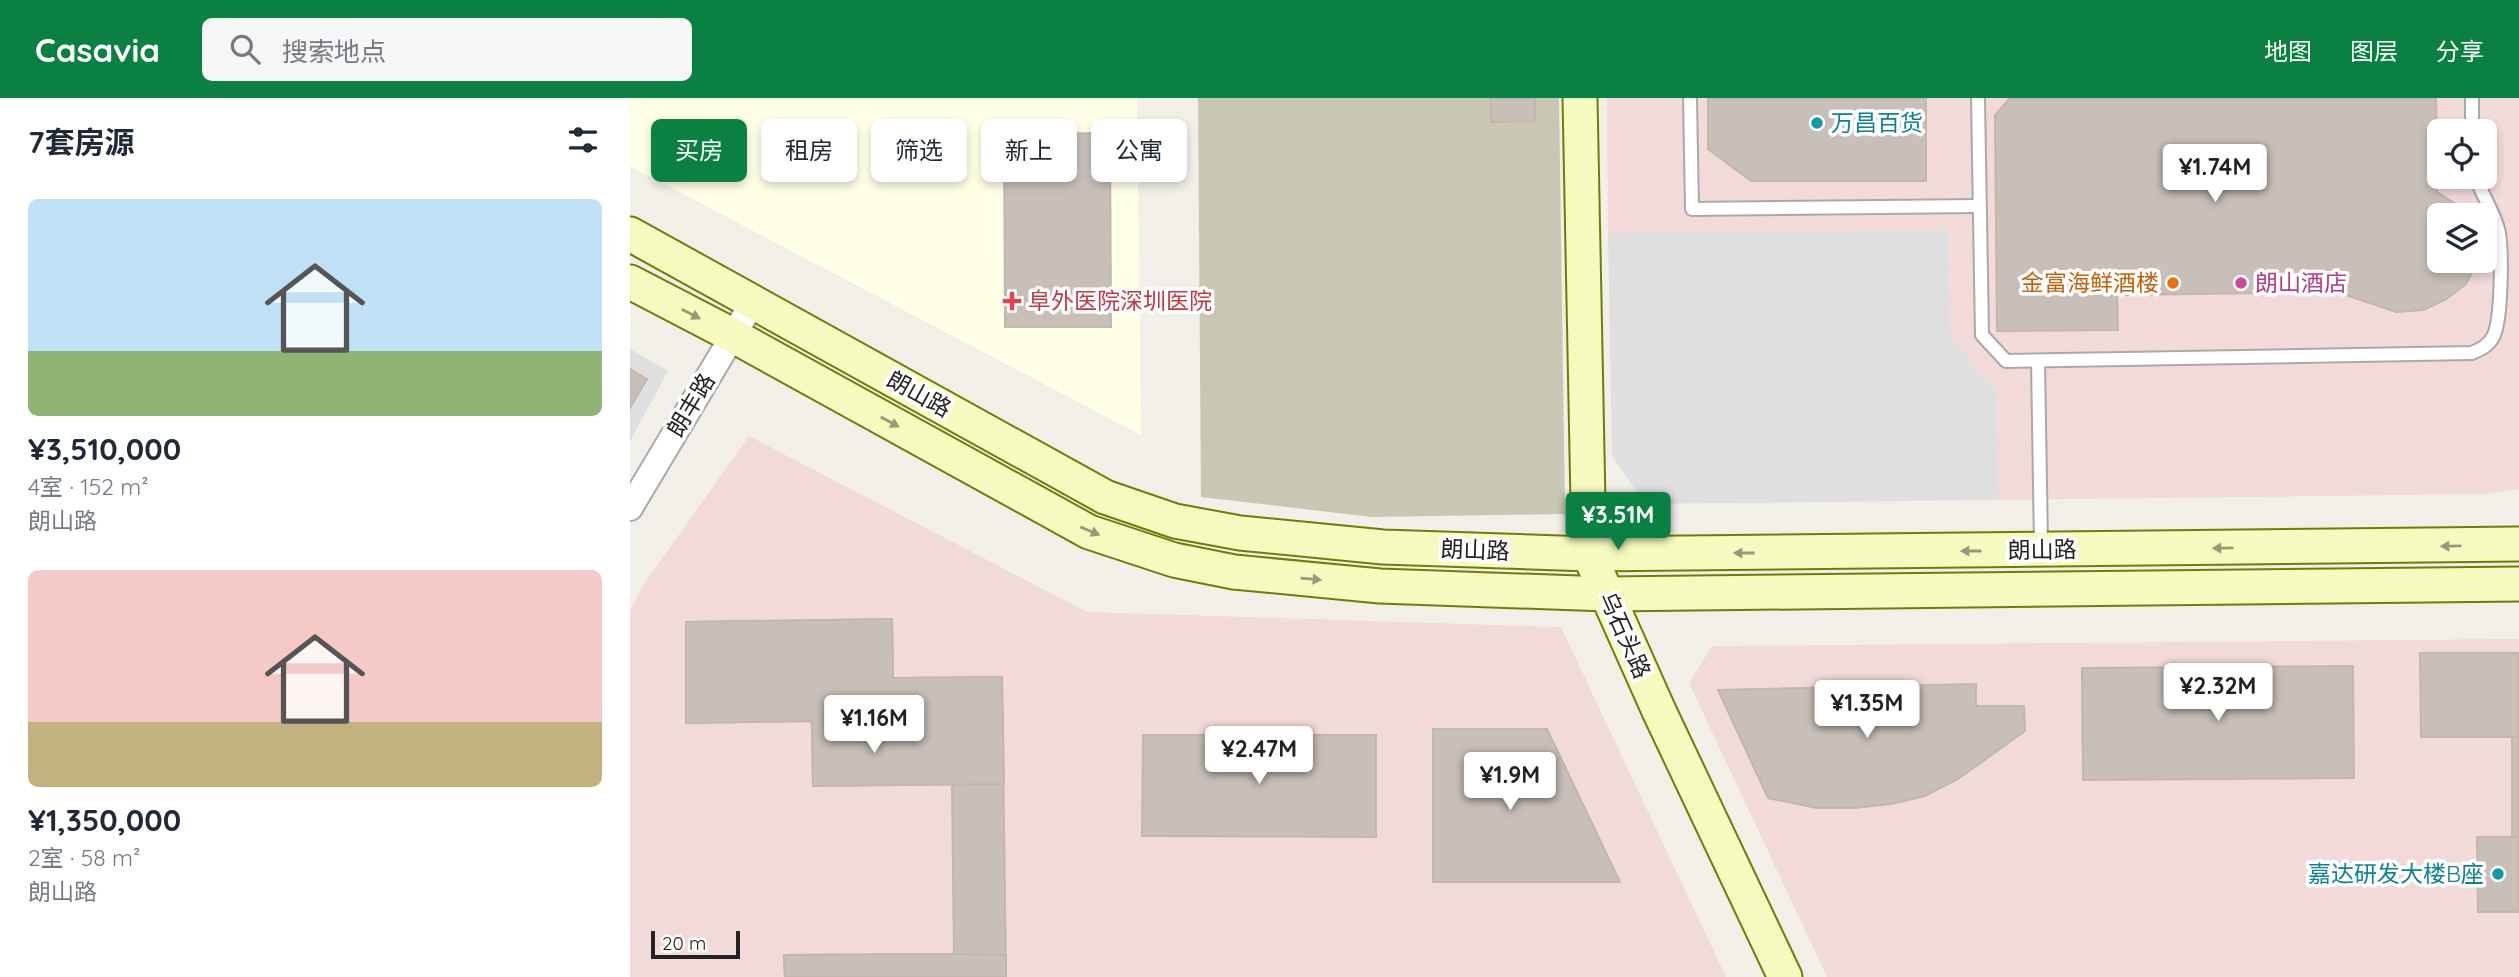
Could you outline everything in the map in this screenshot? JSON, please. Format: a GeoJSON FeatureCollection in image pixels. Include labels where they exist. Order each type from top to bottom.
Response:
{"type":"FeatureCollection","features":[{"type":"Feature","properties":{"kind":"main road","name":"乌石头路"},"geometry":{"type":"LineString","coordinates":[[1580,98],[1589,554],[1785,977]]}},
{"type":"Feature","properties":{"kind":"main road","name":"朗山路"},"geometry":{"type":"LineString","coordinates":[[630,234],[1105,497],[1175,521],[1240,533],[1383,547],[1589,554],[2519,544]]}},
{"type":"Feature","properties":{"kind":"main road","name":"朗山路"},"geometry":{"type":"LineString","coordinates":[[630,282],[733,335],[1089,532],[1174,560],[1234,572],[1380,586],[1606,594],[2519,583]]}},
{"type":"Feature","properties":{"kind":"street","name":"朗丰路"},"geometry":{"type":"LineString","coordinates":[[630,508],[752,302]]}},
{"type":"Feature","properties":{"kind":"lane"},"geometry":{"type":"LineString","coordinates":[[1690,98],[1692,209],[1979,206]]}},
{"type":"Feature","properties":{"kind":"lane"},"geometry":{"type":"LineString","coordinates":[[1978,98],[1982,335],[2006,361],[2472,354],[2485,348],[2493,337],[2498,326],[2499,310],[2499,232],[2481,189]]}},
{"type":"Feature","properties":{"kind":"lane"},"geometry":{"type":"LineString","coordinates":[[2472,98],[2473,119]]}},
{"type":"Feature","properties":{"kind":"lane"},"geometry":{"type":"LineString","coordinates":[[2038,361],[2041,550]]}},
{"type":"Feature","properties":{"kind":"shaded area","name":"阜外医院深圳医院"},"geometry":{"type":"Polygon","coordinates":[[[630,98],[1137,98],[1137,119],[1091,119],[1091,182],[1138,182],[1141,435],[660,182],[747,182],[747,119],[651,119],[651,177],[630,166],[630,98]]]}},
{"type":"Feature","properties":{"kind":"shaded area"},"geometry":{"type":"Polygon","coordinates":[[[1198,98],[1559,98],[1565,514],[1372,517],[1201,497],[1198,98]]]}},
{"type":"Feature","properties":{"kind":"shaded area"},"geometry":{"type":"Polygon","coordinates":[[[1607,98],[2519,98],[2519,489],[2484,494],[1999,500],[1997,391],[1951,338],[1948,229],[1608,233],[1607,98]]]}},
{"type":"Feature","properties":{"kind":"shaded area"},"geometry":{"type":"Polygon","coordinates":[[[1948,229],[1951,338],[1997,391],[1999,500],[1645,504],[1612,456],[1608,233],[1948,229]]]}},
{"type":"Feature","properties":{"kind":"shaded area"},"geometry":{"type":"Polygon","coordinates":[[[630,349],[668,371],[630,441],[630,349]]]}},
{"type":"Feature","properties":{"kind":"shaded area"},"geometry":{"type":"Polygon","coordinates":[[[749,436],[1087,612],[1561,627],[1726,977],[630,977],[630,611],[644,584],[749,436]]]}},
{"type":"Feature","properties":{"kind":"shaded area"},"geometry":{"type":"Polygon","coordinates":[[[2519,639],[2519,977],[1827,977],[1689,683],[1712,646],[2519,639]]]}},
{"type":"Feature","properties":{"kind":"building"},"geometry":{"type":"Polygon","coordinates":[[[1491,98],[1535,98],[1535,121],[1491,122],[1491,98]]]}},
{"type":"Feature","properties":{"kind":"building","name":"万昌百货"},"geometry":{"type":"Polygon","coordinates":[[[1708,98],[1926,98],[1926,181],[1751,181],[1708,149],[1708,98]]]}},
{"type":"Feature","properties":{"kind":"building"},"geometry":{"type":"Polygon","coordinates":[[[2010,98],[2436,98],[2436,119],[2427,119],[2427,189],[2437,189],[2437,192],[2454,203],[2427,203],[2427,273],[2472,273],[2466,284],[2445,300],[2423,310],[2396,312],[2337,292],[2117,295],[2118,330],[1997,331],[1995,115],[2010,98]]]}},
{"type":"Feature","properties":{"kind":"building"},"geometry":{"type":"Polygon","coordinates":[[[1077,133],[1091,133],[1091,182],[1110,182],[1111,327],[1005,327],[1004,182],[1077,182],[1077,133]]]}},
{"type":"Feature","properties":{"kind":"building"},"geometry":{"type":"Polygon","coordinates":[[[630,369],[647,379],[630,408],[630,369]]]}},
{"type":"Feature","properties":{"kind":"building"},"geometry":{"type":"Polygon","coordinates":[[[892,619],[893,678],[1002,677],[1006,977],[785,977],[784,955],[954,954],[952,784],[813,786],[812,721],[686,723],[686,622],[892,619]]]}},
{"type":"Feature","properties":{"kind":"building"},"geometry":{"type":"Polygon","coordinates":[[[892,619],[893,678],[1002,677],[1004,784],[813,786],[812,721],[686,723],[686,622],[892,619]]]}},
{"type":"Feature","properties":{"kind":"building"},"geometry":{"type":"Polygon","coordinates":[[[2420,653],[2519,653],[2519,737],[2421,737],[2420,653]]]}},
{"type":"Feature","properties":{"kind":"building"},"geometry":{"type":"Polygon","coordinates":[[[2353,666],[2354,778],[2083,780],[2082,668],[2353,666]]]}},
{"type":"Feature","properties":{"kind":"building"},"geometry":{"type":"Polygon","coordinates":[[[1976,684],[1976,706],[2024,706],[2025,731],[1958,779],[1925,796],[1891,804],[1854,808],[1817,808],[1768,798],[1718,690],[1976,684]]]}},
{"type":"Feature","properties":{"kind":"building"},"geometry":{"type":"Polygon","coordinates":[[[1433,729],[1547,729],[1620,882],[1433,882],[1433,729]]]}},
{"type":"Feature","properties":{"kind":"building"},"geometry":{"type":"Polygon","coordinates":[[[1143,735],[1376,735],[1376,837],[1142,836],[1143,735]]]}},
{"type":"Feature","properties":{"kind":"building"},"geometry":{"type":"Polygon","coordinates":[[[2512,737],[2519,737],[2519,837],[2512,837],[2512,737]]]}},
{"type":"Feature","properties":{"kind":"building","name":"嘉达研发大楼B座"},"geometry":{"type":"Polygon","coordinates":[[[2477,837],[2519,837],[2519,912],[2478,912],[2477,837]]]}},
{"type":"Feature","properties":{"kind":"building"},"geometry":{"type":"Polygon","coordinates":[[[784,955],[1006,955],[1006,977],[785,977],[784,955]]]}},
{"type":"Feature","properties":{"kind":"place","name":"万昌百货"},"geometry":{"type":"Point","coordinates":[1817,123]}},
{"type":"Feature","properties":{"kind":"place","name":"金富海鲜酒楼"},"geometry":{"type":"Point","coordinates":[2173,283]}},
{"type":"Feature","properties":{"kind":"place","name":"朗山酒店"},"geometry":{"type":"Point","coordinates":[2241,283]}},
{"type":"Feature","properties":{"kind":"place","name":"阜外医院深圳医院"},"geometry":{"type":"Point","coordinates":[1012,301]}},
{"type":"Feature","properties":{"kind":"place","name":"嘉达研发大楼B座"},"geometry":{"type":"Point","coordinates":[2498,874]}}]}
